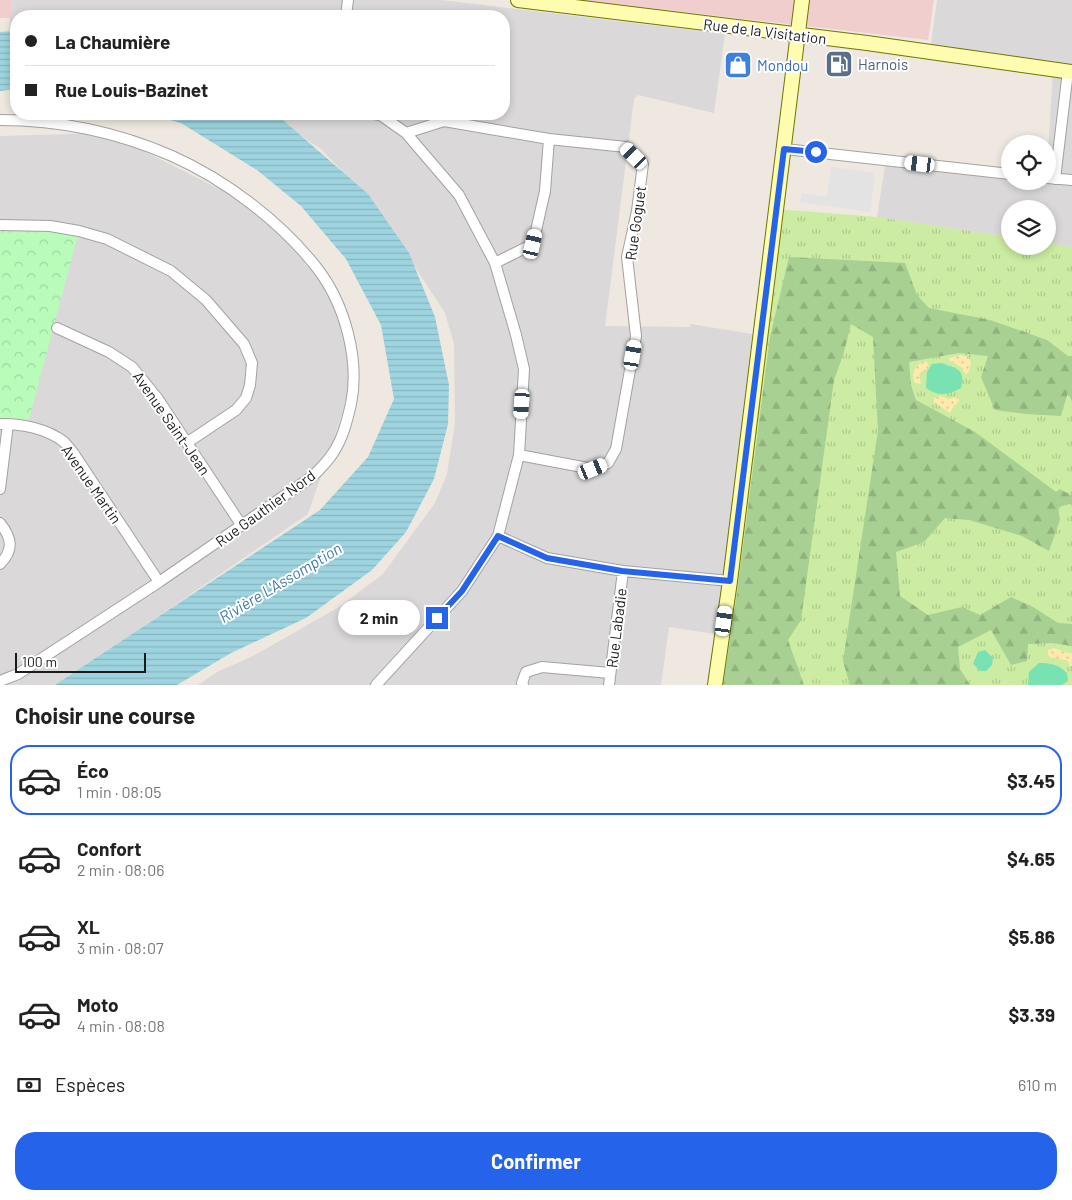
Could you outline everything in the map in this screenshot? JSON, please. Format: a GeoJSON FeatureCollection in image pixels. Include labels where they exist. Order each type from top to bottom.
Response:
{"type":"FeatureCollection","features":[{"type":"Feature","properties":{"kind":"street","name":"Rue de la Visitation"},"geometry":{"type":"LineString","coordinates":[[518,0],[877,44],[1070,72]]}},
{"type":"Feature","properties":{"kind":"street"},"geometry":{"type":"LineString","coordinates":[[715,685],[730,581],[802,0]]}},
{"type":"Feature","properties":{"kind":"street"},"geometry":{"type":"LineString","coordinates":[[1056,155],[1070,72]]}},
{"type":"Feature","properties":{"kind":"street","name":"Rue Gauthier Nord"},"geometry":{"type":"LineString","coordinates":[[0,120],[69,125],[108,133],[174,157],[205,173],[259,209],[318,269],[335,298],[354,357],[352,396],[346,427],[333,454],[313,476],[159,582],[18,674],[0,681]]}},
{"type":"Feature","properties":{"kind":"street"},"geometry":{"type":"LineString","coordinates":[[376,685],[462,591],[498,536],[519,455],[524,369],[495,263],[459,195],[406,133],[388,120]]}},
{"type":"Feature","properties":{"kind":"street","name":"Rue Goguet"},"geometry":{"type":"LineString","coordinates":[[406,133],[444,121],[550,139],[626,147],[643,164],[637,211],[627,257],[636,336],[616,449],[608,463],[593,469],[519,455]]}},
{"type":"Feature","properties":{"kind":"street"},"geometry":{"type":"LineString","coordinates":[[495,263],[533,244],[545,191],[550,139]]}},
{"type":"Feature","properties":{"kind":"street"},"geometry":{"type":"LineString","coordinates":[[784,149],[1001,173]]}},
{"type":"Feature","properties":{"kind":"street"},"geometry":{"type":"LineString","coordinates":[[1056,179],[1072,180]]}},
{"type":"Feature","properties":{"kind":"street"},"geometry":{"type":"LineString","coordinates":[[0,225],[50,226],[79,231],[107,239],[171,271],[206,300],[244,344],[252,363],[250,385],[246,398],[236,410],[188,442]]}},
{"type":"Feature","properties":{"kind":"street","name":"Avenue Saint-Jean"},"geometry":{"type":"LineString","coordinates":[[58,328],[109,352],[132,366],[188,442],[242,526]]}},
{"type":"Feature","properties":{"kind":"street"},"geometry":{"type":"LineString","coordinates":[[0,489],[4,424]]}},
{"type":"Feature","properties":{"kind":"street","name":"Avenue Martin"},"geometry":{"type":"LineString","coordinates":[[4,424],[51,434],[63,442],[74,454],[159,582]]}},
{"type":"Feature","properties":{"kind":"street"},"geometry":{"type":"LineString","coordinates":[[0,523],[6,531],[11,544],[6,558],[0,564]]}},
{"type":"Feature","properties":{"kind":"street"},"geometry":{"type":"LineString","coordinates":[[498,536],[547,558],[622,571],[730,581]]}},
{"type":"Feature","properties":{"kind":"street","name":"Rue Labadie"},"geometry":{"type":"LineString","coordinates":[[609,685],[622,571]]}},
{"type":"Feature","properties":{"kind":"street"},"geometry":{"type":"LineString","coordinates":[[523,685],[526,672],[542,667],[610,673]]}},
{"type":"Feature","properties":{"kind":"shaded area"},"geometry":{"type":"Polygon","coordinates":[[[0,0],[12,0],[10,18],[0,18],[0,0]]]}},
{"type":"Feature","properties":{"kind":"shaded area"},"geometry":{"type":"Polygon","coordinates":[[[12,0],[442,0],[725,34],[714,113],[638,95],[634,99],[605,326],[690,327],[691,324],[770,337],[722,635],[669,627],[661,685],[198,685],[217,672],[253,656],[339,607],[383,574],[435,503],[447,474],[455,423],[454,344],[445,313],[382,216],[363,193],[321,149],[277,120],[510,120],[510,10],[11,10],[12,0]]]}},
{"type":"Feature","properties":{"kind":"shaded area"},"geometry":{"type":"Polygon","coordinates":[[[580,0],[934,0],[928,40],[580,0]]]}},
{"type":"Feature","properties":{"kind":"shaded area"},"geometry":{"type":"Polygon","coordinates":[[[937,0],[1072,0],[1072,247],[1056,244],[1056,200],[1001,200],[1001,236],[877,217],[885,166],[1001,177],[1001,190],[1056,190],[1056,135],[1049,135],[1053,71],[929,58],[937,0]]]}},
{"type":"Feature","properties":{"kind":"shaded area"},"geometry":{"type":"Polygon","coordinates":[[[10,20],[10,40],[8,40],[10,20]]]}},
{"type":"Feature","properties":{"kind":"shaded area"},"geometry":{"type":"Polygon","coordinates":[[[108,133],[259,209],[335,299],[355,377],[308,514],[58,685],[0,685],[0,136],[108,133]]]}},
{"type":"Feature","properties":{"kind":"shaded area"},"geometry":{"type":"Polygon","coordinates":[[[831,167],[875,173],[870,212],[800,202],[802,193],[827,197],[831,167]]]}},
{"type":"Feature","properties":{"kind":"green space"},"geometry":{"type":"Polygon","coordinates":[[[777,209],[877,217],[1001,236],[1001,255],[1056,255],[1056,244],[1072,247],[1072,685],[713,685],[777,209]]]}},
{"type":"Feature","properties":{"kind":"green space"},"geometry":{"type":"Polygon","coordinates":[[[0,225],[79,231],[27,427],[0,424],[0,225]]]}},
{"type":"Feature","properties":{"kind":"green space"},"geometry":{"type":"Polygon","coordinates":[[[789,257],[905,263],[917,295],[929,308],[990,320],[1047,340],[1068,356],[1072,356],[1072,402],[1068,392],[1061,416],[995,410],[981,377],[988,356],[959,353],[909,362],[911,385],[916,400],[975,432],[1056,492],[1060,489],[1072,496],[1072,506],[1070,504],[1058,507],[1060,520],[1049,551],[1022,536],[969,520],[945,518],[924,542],[896,552],[900,596],[928,615],[962,607],[980,615],[1011,597],[1033,607],[1058,623],[1072,624],[1072,646],[1052,643],[1028,644],[1027,661],[1011,665],[991,630],[958,647],[960,669],[970,685],[850,685],[843,661],[878,431],[873,337],[851,324],[834,380],[801,620],[788,640],[804,685],[723,685],[737,593],[770,337],[789,257]]]}},
{"type":"Feature","properties":{"kind":"green space"},"geometry":{"type":"Polygon","coordinates":[[[942,363],[959,370],[962,376],[961,388],[939,394],[926,388],[927,372],[932,364],[942,363]]]}},
{"type":"Feature","properties":{"kind":"green space"},"geometry":{"type":"Polygon","coordinates":[[[985,650],[993,658],[992,665],[986,671],[981,671],[973,664],[978,652],[985,650]]]}},
{"type":"Feature","properties":{"kind":"green space"},"geometry":{"type":"Polygon","coordinates":[[[1039,663],[1058,666],[1067,673],[1068,681],[1062,685],[1028,685],[1029,672],[1039,663]]]}},
{"type":"Feature","properties":{"kind":"sand"},"geometry":{"type":"Polygon","coordinates":[[[960,355],[968,356],[971,363],[969,372],[966,374],[963,372],[963,368],[949,360],[949,358],[960,355]]]}},
{"type":"Feature","properties":{"kind":"sand"},"geometry":{"type":"Polygon","coordinates":[[[922,362],[927,362],[929,367],[919,374],[921,384],[915,383],[914,371],[922,362]]]}},
{"type":"Feature","properties":{"kind":"sand"},"geometry":{"type":"Polygon","coordinates":[[[941,396],[948,399],[959,398],[959,401],[950,413],[934,402],[934,398],[941,396]]]}},
{"type":"Feature","properties":{"kind":"sand"},"geometry":{"type":"Polygon","coordinates":[[[1054,648],[1072,653],[1072,666],[1070,666],[1067,660],[1051,658],[1048,655],[1048,650],[1054,648]]]}},
{"type":"Feature","properties":{"kind":"water"},"geometry":{"type":"Polygon","coordinates":[[[10,31],[10,90],[0,91],[0,32],[10,31]]]}},
{"type":"Feature","properties":{"kind":"water","name":"Rivière L'Assomption"},"geometry":{"type":"Polygon","coordinates":[[[169,120],[283,120],[368,194],[409,253],[435,317],[449,385],[448,424],[434,479],[406,532],[372,570],[306,618],[231,653],[177,685],[55,685],[320,510],[368,457],[394,399],[381,325],[346,259],[301,206],[257,170],[181,123],[169,120]]]}},
{"type":"Feature","properties":{"kind":"place","name":"Harnois"},"geometry":{"type":"Point","coordinates":[839,64]}},
{"type":"Feature","properties":{"kind":"place","name":"Mondou"},"geometry":{"type":"Point","coordinates":[738,65]}},
{"type":"Feature","properties":{"kind":"route"},"geometry":{"type":"LineString","coordinates":[[437,618],[462,591],[498,536],[547,558],[622,571],[730,581],[784,149],[816,152]]}}]}
